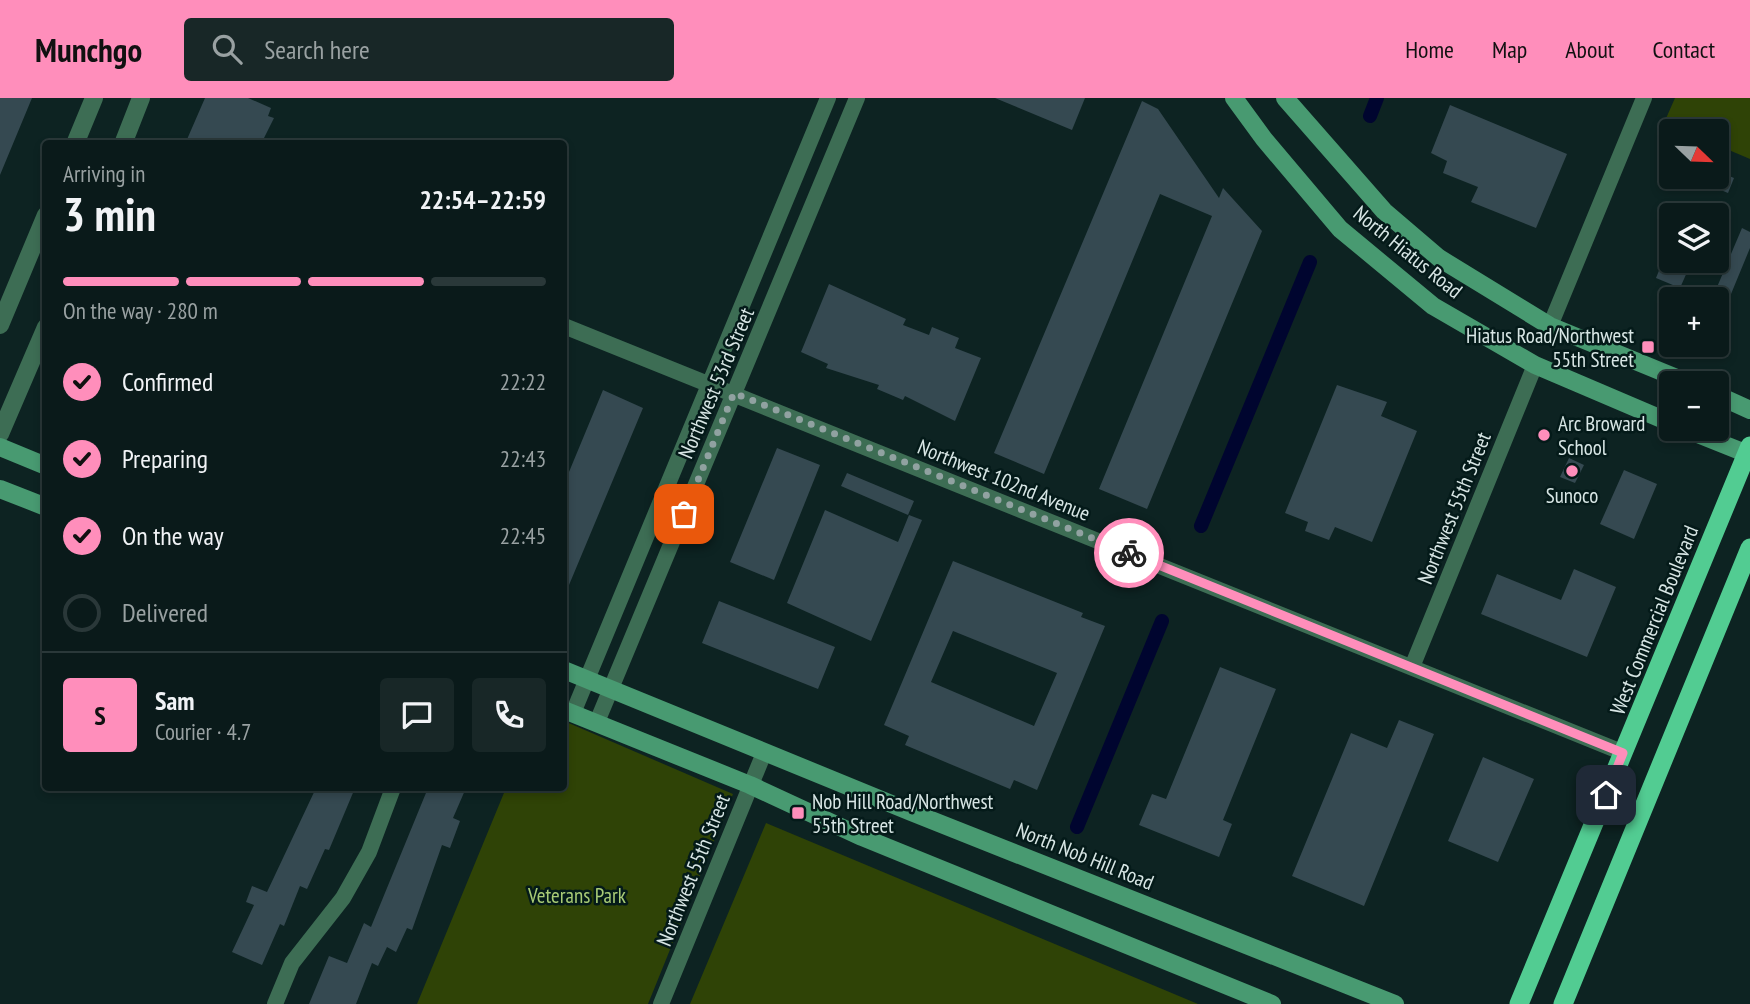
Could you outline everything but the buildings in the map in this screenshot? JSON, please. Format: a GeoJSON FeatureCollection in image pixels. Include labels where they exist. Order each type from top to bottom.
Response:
{"type":"FeatureCollection","features":[{"type":"Feature","properties":{"kind":"highway","name":"West Commercial Boulevard"},"geometry":{"type":"LineString","coordinates":[[1519,1004],[1749,452]]}},
{"type":"Feature","properties":{"kind":"highway"},"geometry":{"type":"LineString","coordinates":[[1563,1004],[1750,548]]}},
{"type":"Feature","properties":{"kind":"main road","name":"North Hiatus Road"},"geometry":{"type":"LineString","coordinates":[[1234,98],[1264,139],[1340,229],[1433,306],[1535,365],[1659,418]]}},
{"type":"Feature","properties":{"kind":"main road","name":"North Hiatus Road"},"geometry":{"type":"LineString","coordinates":[[1284,98],[1384,211],[1439,258],[1549,326],[1660,371]]}},
{"type":"Feature","properties":{"kind":"main road"},"geometry":{"type":"LineString","coordinates":[[1729,401],[1750,410]]}},
{"type":"Feature","properties":{"kind":"main road"},"geometry":{"type":"LineString","coordinates":[[1718,441],[1749,452]]}},
{"type":"Feature","properties":{"kind":"main road"},"geometry":{"type":"LineString","coordinates":[[0,447],[42,464]]}},
{"type":"Feature","properties":{"kind":"main road"},"geometry":{"type":"LineString","coordinates":[[0,489],[42,505]]}},
{"type":"Feature","properties":{"kind":"main road","name":"North Nob Hill Road"},"geometry":{"type":"LineString","coordinates":[[567,671],[764,753],[1395,1004]]}},
{"type":"Feature","properties":{"kind":"main road"},"geometry":{"type":"LineString","coordinates":[[568,711],[750,785],[862,837],[1272,1004]]}},
{"type":"Feature","properties":{"kind":"street"},"geometry":{"type":"LineString","coordinates":[[77,140],[94,98]]}},
{"type":"Feature","properties":{"kind":"street"},"geometry":{"type":"LineString","coordinates":[[125,140],[141,98]]}},
{"type":"Feature","properties":{"kind":"street","name":"Northwest 53rd Street"},"geometry":{"type":"LineString","coordinates":[[568,711],[586,679],[828,98]]}},
{"type":"Feature","properties":{"kind":"street","name":"Northwest 53rd Street"},"geometry":{"type":"LineString","coordinates":[[597,722],[857,98]]}},
{"type":"Feature","properties":{"kind":"street"},"geometry":{"type":"LineString","coordinates":[[1549,326],[1644,98]]}},
{"type":"Feature","properties":{"kind":"street"},"geometry":{"type":"LineString","coordinates":[[0,325],[42,225]]}},
{"type":"Feature","properties":{"kind":"street","name":"Northwest 102nd Avenue"},"geometry":{"type":"LineString","coordinates":[[567,327],[1623,753]]}},
{"type":"Feature","properties":{"kind":"street"},"geometry":{"type":"LineString","coordinates":[[0,433],[42,336]]}},
{"type":"Feature","properties":{"kind":"street","name":"Northwest 55th Street"},"geometry":{"type":"LineString","coordinates":[[1412,667],[1535,365]]}},
{"type":"Feature","properties":{"kind":"street","name":"Northwest 55th Street"},"geometry":{"type":"LineString","coordinates":[[661,1004],[764,753]]}},
{"type":"Feature","properties":{"kind":"street"},"geometry":{"type":"LineString","coordinates":[[275,1004],[292,964],[343,898],[369,852],[392,791]]}},
{"type":"Feature","properties":{"kind":"green space"},"geometry":{"type":"Polygon","coordinates":[[[1675,98],[1750,98],[1750,159],[1729,150],[1729,119],[1666,119],[1675,98]]]}},
{"type":"Feature","properties":{"kind":"green space","name":"Veterans Park"},"geometry":{"type":"Polygon","coordinates":[[[567,722],[733,794],[648,1004],[417,1004],[505,791],[567,791],[567,722]]]}},
{"type":"Feature","properties":{"kind":"green space"},"geometry":{"type":"Polygon","coordinates":[[[766,823],[1198,1004],[690,1004],[766,823]]]}},
{"type":"Feature","properties":{"kind":"waterway"},"geometry":{"type":"LineString","coordinates":[[1370,116],[1377,98]]}},
{"type":"Feature","properties":{"kind":"waterway"},"geometry":{"type":"LineString","coordinates":[[1201,526],[1310,262]]}},
{"type":"Feature","properties":{"kind":"waterway"},"geometry":{"type":"LineString","coordinates":[[1077,827],[1162,621]]}},
{"type":"Feature","properties":{"kind":"way so far"},"geometry":{"type":"LineString","coordinates":[[684,514],[734,393],[1129,553]]}},
{"type":"Feature","properties":{"kind":"place","name":"Hiatus Road/Northwest 55th Street"},"geometry":{"type":"Point","coordinates":[1648,347]}},
{"type":"Feature","properties":{"kind":"place","name":"Arc Broward School"},"geometry":{"type":"Point","coordinates":[1544,435]}},
{"type":"Feature","properties":{"kind":"place","name":"Sunoco"},"geometry":{"type":"Point","coordinates":[1572,471]}},
{"type":"Feature","properties":{"kind":"place","name":"Nob Hill Road/Northwest 55th Street"},"geometry":{"type":"Point","coordinates":[798,813]}},
{"type":"Feature","properties":{"kind":"route"},"geometry":{"type":"LineString","coordinates":[[1129,553],[1623,753],[1606,795]]}}]}
